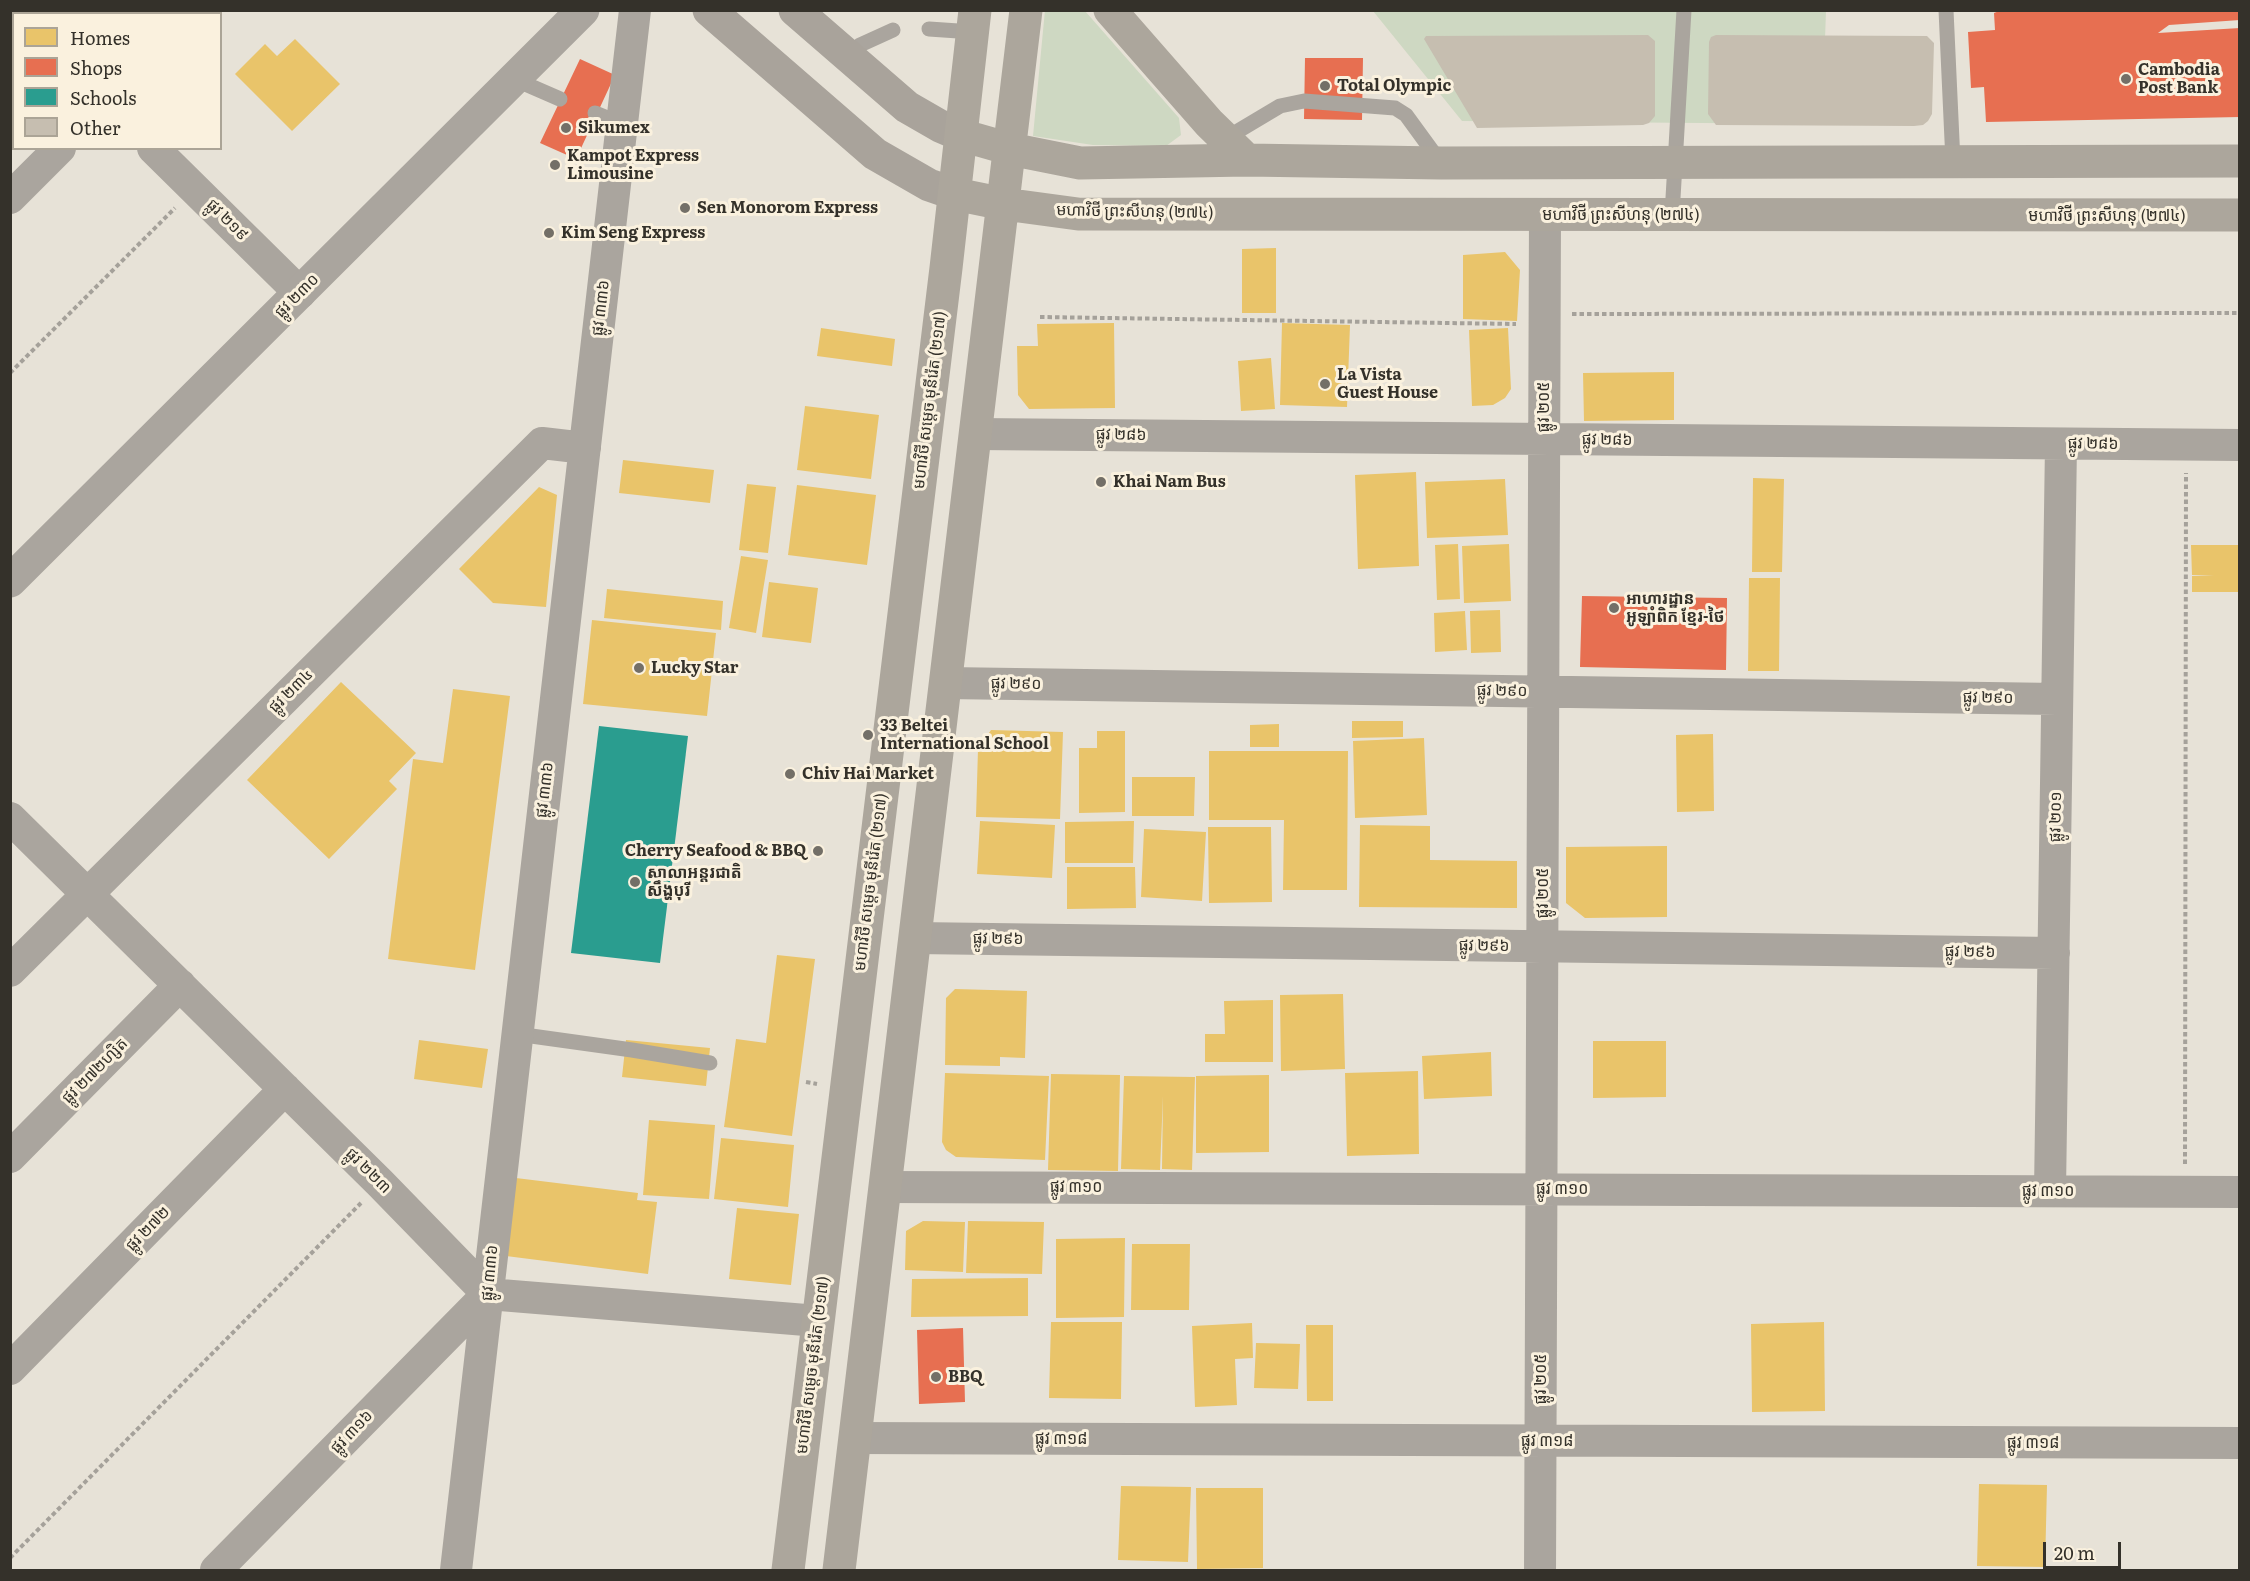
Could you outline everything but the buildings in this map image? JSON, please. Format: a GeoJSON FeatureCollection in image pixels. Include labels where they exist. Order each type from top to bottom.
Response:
{"type":"FeatureCollection","features":[{"type":"Feature","properties":{"kind":"main road"},"geometry":{"type":"LineString","coordinates":[[710,10],[875,154],[929,185],[955,194]]}},
{"type":"Feature","properties":{"kind":"main road"},"geometry":{"type":"LineString","coordinates":[[795,10],[907,108],[940,126],[1010,149],[1080,163],[1189,161],[1236,149],[1441,163],[2240,161]]}},
{"type":"Feature","properties":{"kind":"main road"},"geometry":{"type":"LineString","coordinates":[[839,1570],[1026,10]]}},
{"type":"Feature","properties":{"kind":"main road"},"geometry":{"type":"LineString","coordinates":[[1110,10],[1236,149]]}},
{"type":"Feature","properties":{"kind":"main road","name":"មហាវិថី សម្តេច មុនីរ៉េត (២១៧)"},"geometry":{"type":"LineString","coordinates":[[788,1570],[974,21]]}},
{"type":"Feature","properties":{"kind":"main road","name":"មហាវិថី ព្រះសីហនុ (២៧៤)"},"geometry":{"type":"LineString","coordinates":[[955,194],[1004,204],[1078,214],[2240,216]]}},
{"type":"Feature","properties":{"kind":"street","name":"ផ្លូវ ២៣០"},"geometry":{"type":"LineString","coordinates":[[10,581],[583,10]]}},
{"type":"Feature","properties":{"kind":"street","name":"ផ្លូវ ៣៣៦"},"geometry":{"type":"LineString","coordinates":[[456,1570],[585,448],[609,119],[635,10]]}},
{"type":"Feature","properties":{"kind":"street"},"geometry":{"type":"LineString","coordinates":[[10,198],[58,150]]}},
{"type":"Feature","properties":{"kind":"street","name":"ផ្លូវ ២១៩"},"geometry":{"type":"LineString","coordinates":[[155,150],[300,292]]}},
{"type":"Feature","properties":{"kind":"street","name":"ផ្លូវ ២០៥"},"geometry":{"type":"LineString","coordinates":[[1540,1570],[1545,215]]}},
{"type":"Feature","properties":{"kind":"street","name":"ផ្លូវ ២៨៦"},"geometry":{"type":"LineString","coordinates":[[975,434],[2240,445]]}},
{"type":"Feature","properties":{"kind":"street","name":"ផ្លូវ ២៣៤"},"geometry":{"type":"LineString","coordinates":[[10,970],[542,443],[585,448]]}},
{"type":"Feature","properties":{"kind":"street","name":"ផ្លូវ ២០១"},"geometry":{"type":"LineString","coordinates":[[2050,1191],[2061,444]]}},
{"type":"Feature","properties":{"kind":"street","name":"ផ្លូវ ២៩០"},"geometry":{"type":"LineString","coordinates":[[946,683],[2057,699]]}},
{"type":"Feature","properties":{"kind":"street","name":"ផ្លូវ ២២៣"},"geometry":{"type":"LineString","coordinates":[[10,818],[380,1183],[488,1294]]}},
{"type":"Feature","properties":{"kind":"street","name":"ផ្លូវ ២៩៦"},"geometry":{"type":"LineString","coordinates":[[915,938],[2054,953]]}},
{"type":"Feature","properties":{"kind":"street","name":"ផ្លូវ ២៧២ហ្សិត"},"geometry":{"type":"LineString","coordinates":[[10,1157],[180,985]]}},
{"type":"Feature","properties":{"kind":"street","name":"ផ្លូវ ២៧២"},"geometry":{"type":"LineString","coordinates":[[10,1369],[285,1089]]}},
{"type":"Feature","properties":{"kind":"street","name":"ផ្លូវ ៣១០"},"geometry":{"type":"LineString","coordinates":[[885,1186],[2240,1192]]}},
{"type":"Feature","properties":{"kind":"street"},"geometry":{"type":"LineString","coordinates":[[488,1294],[818,1321]]}},
{"type":"Feature","properties":{"kind":"street","name":"ផ្លូវ ៣១៦"},"geometry":{"type":"LineString","coordinates":[[216,1570],[488,1294]]}},
{"type":"Feature","properties":{"kind":"street","name":"ផ្លូវ ៣១៨"},"geometry":{"type":"LineString","coordinates":[[855,1438],[2240,1443]]}},
{"type":"Feature","properties":{"kind":"lane"},"geometry":{"type":"LineString","coordinates":[[1672,215],[1684,10]]}},
{"type":"Feature","properties":{"kind":"lane"},"geometry":{"type":"LineString","coordinates":[[1946,10],[1953,162]]}},
{"type":"Feature","properties":{"kind":"lane"},"geometry":{"type":"LineString","coordinates":[[928,29],[974,21]]}},
{"type":"Feature","properties":{"kind":"lane"},"geometry":{"type":"LineString","coordinates":[[848,56],[860,45],[893,30]]}},
{"type":"Feature","properties":{"kind":"lane"},"geometry":{"type":"LineString","coordinates":[[514,79],[560,99]]}},
{"type":"Feature","properties":{"kind":"lane"},"geometry":{"type":"LineString","coordinates":[[1236,149],[1280,106],[1304,101],[1395,108],[1406,115],[1441,163]]}},
{"type":"Feature","properties":{"kind":"lane"},"geometry":{"type":"LineString","coordinates":[[517,1034],[710,1063]]}},
{"type":"Feature","properties":{"kind":"path"},"geometry":{"type":"LineString","coordinates":[[10,373],[195,189]]}},
{"type":"Feature","properties":{"kind":"path"},"geometry":{"type":"LineString","coordinates":[[1040,317],[1544,319],[2240,313]]}},
{"type":"Feature","properties":{"kind":"path"},"geometry":{"type":"LineString","coordinates":[[2184,1192],[2186,445]]}},
{"type":"Feature","properties":{"kind":"path"},"geometry":{"type":"LineString","coordinates":[[10,1558],[380,1183]]}},
{"type":"Feature","properties":{"kind":"green space"},"geometry":{"type":"Polygon","coordinates":[[[1045,10],[1085,11],[1179,118],[1181,135],[1166,146],[1093,145],[1033,136],[1045,10]]]}},
{"type":"Feature","properties":{"kind":"green space"},"geometry":{"type":"Polygon","coordinates":[[[1373,11],[1826,11],[1822,124],[1462,121],[1373,11]]]}},
{"type":"Feature","properties":{"kind":"place","name":"Cambodia Post Bank"},"geometry":{"type":"Point","coordinates":[2126,79]}},
{"type":"Feature","properties":{"kind":"place","name":"Total Olympic"},"geometry":{"type":"Point","coordinates":[1325,86]}},
{"type":"Feature","properties":{"kind":"place","name":"Sikumex"},"geometry":{"type":"Point","coordinates":[566,128]}},
{"type":"Feature","properties":{"kind":"place","name":"Kampot Express Limousine"},"geometry":{"type":"Point","coordinates":[555,165]}},
{"type":"Feature","properties":{"kind":"place","name":"Sen Monorom Express"},"geometry":{"type":"Point","coordinates":[685,208]}},
{"type":"Feature","properties":{"kind":"place","name":"Kim Seng Express"},"geometry":{"type":"Point","coordinates":[549,233]}},
{"type":"Feature","properties":{"kind":"place","name":"La Vista Guest House"},"geometry":{"type":"Point","coordinates":[1325,384]}},
{"type":"Feature","properties":{"kind":"place","name":"Khai Nam Bus"},"geometry":{"type":"Point","coordinates":[1101,482]}},
{"type":"Feature","properties":{"kind":"place","name":"អាហារដ្ឋាន អូឡាំពិក ខ្មែរ-ថៃ"},"geometry":{"type":"Point","coordinates":[1614,608]}},
{"type":"Feature","properties":{"kind":"place","name":"Lucky Star"},"geometry":{"type":"Point","coordinates":[639,668]}},
{"type":"Feature","properties":{"kind":"place","name":"33 Beltei International School"},"geometry":{"type":"Point","coordinates":[868,735]}},
{"type":"Feature","properties":{"kind":"place","name":"Chiv Hai Market"},"geometry":{"type":"Point","coordinates":[790,774]}},
{"type":"Feature","properties":{"kind":"place","name":"Cherry Seafood & BBQ"},"geometry":{"type":"Point","coordinates":[818,851]}},
{"type":"Feature","properties":{"kind":"place","name":"សាលាអន្តរជាតិ សឹង្ហបុរី"},"geometry":{"type":"Point","coordinates":[635,882]}},
{"type":"Feature","properties":{"kind":"place","name":"BBQ"},"geometry":{"type":"Point","coordinates":[936,1377]}}]}
